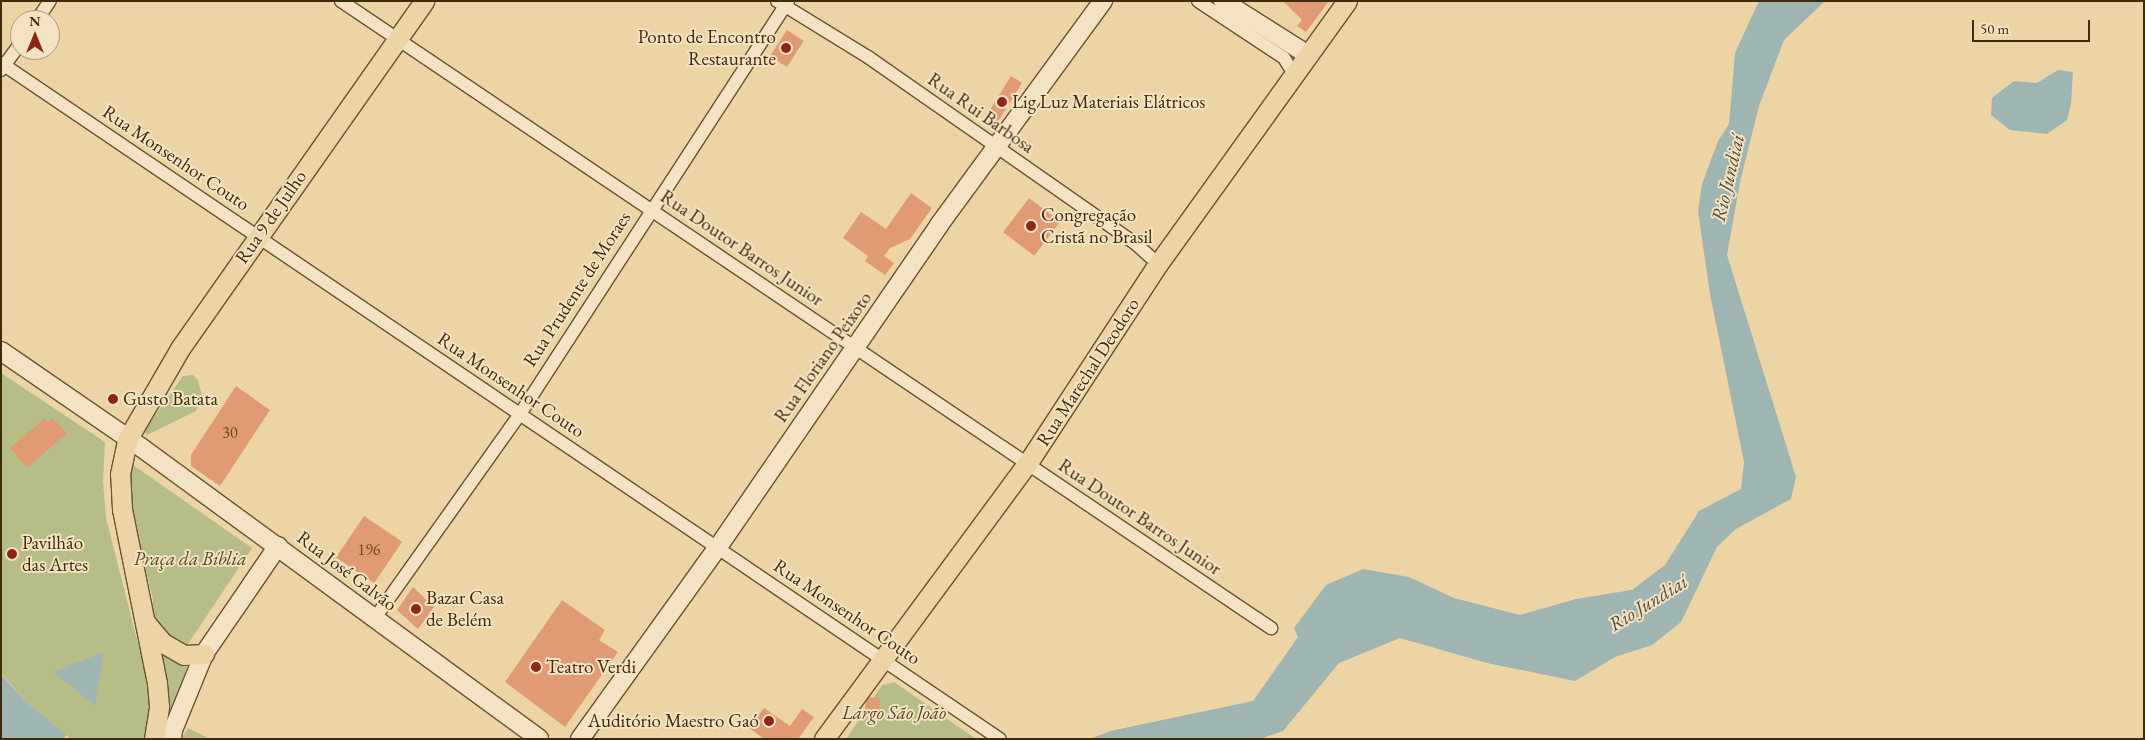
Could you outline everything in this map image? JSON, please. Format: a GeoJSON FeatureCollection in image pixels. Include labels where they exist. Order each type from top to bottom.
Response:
{"type":"FeatureCollection","features":[{"type":"Feature","properties":{"kind":"main road","name":"Rua 9 de Julho"},"geometry":{"type":"LineString","coordinates":[[154,739],[159,706],[157,683],[122,509],[120,474],[127,440],[181,347],[257,236],[424,1]]}},
{"type":"Feature","properties":{"kind":"main road","name":"Rua Marechal Deodoro"},"geometry":{"type":"LineString","coordinates":[[824,739],[1028,464],[1158,264],[1347,1]]}},
{"type":"Feature","properties":{"kind":"main road"},"geometry":{"type":"LineString","coordinates":[[145,622],[163,643],[177,651],[190,656],[204,654]]}},
{"type":"Feature","properties":{"kind":"street","name":"Rua Doutor Barros Junior"},"geometry":{"type":"LineString","coordinates":[[341,1],[1271,628]]}},
{"type":"Feature","properties":{"kind":"street","name":"Rua Floriano Peixoto"},"geometry":{"type":"LineString","coordinates":[[580,739],[718,547],[939,225],[1103,1]]}},
{"type":"Feature","properties":{"kind":"street"},"geometry":{"type":"LineString","coordinates":[[1198,1],[1284,58],[1294,74]]}},
{"type":"Feature","properties":{"kind":"street"},"geometry":{"type":"LineString","coordinates":[[1223,1],[1308,55]]}},
{"type":"Feature","properties":{"kind":"street","name":"Rua Rui Barbosa"},"geometry":{"type":"LineString","coordinates":[[783,3],[868,57],[1136,244],[1158,264]]}},
{"type":"Feature","properties":{"kind":"street","name":"Rua Prudente de Moraes"},"geometry":{"type":"LineString","coordinates":[[375,618],[520,414],[783,3]]}},
{"type":"Feature","properties":{"kind":"street"},"geometry":{"type":"LineString","coordinates":[[2,66],[10,56]]}},
{"type":"Feature","properties":{"kind":"street","name":"Rua Monsenhor Couto"},"geometry":{"type":"LineString","coordinates":[[2,66],[257,236],[1000,739]]}},
{"type":"Feature","properties":{"kind":"street","name":"Rua José Galvão"},"geometry":{"type":"LineString","coordinates":[[1,352],[278,546],[539,739]]}},
{"type":"Feature","properties":{"kind":"street"},"geometry":{"type":"LineString","coordinates":[[172,739],[172,730],[204,654],[278,546]]}},
{"type":"Feature","properties":{"kind":"green space"},"geometry":{"type":"Polygon","coordinates":[[[1,373],[105,442],[103,481],[106,518],[151,695],[147,739],[71,739],[26,702],[1,673],[1,373]]]}},
{"type":"Feature","properties":{"kind":"green space"},"geometry":{"type":"Polygon","coordinates":[[[193,375],[198,380],[202,395],[196,411],[147,435],[144,431],[183,376],[193,375]]]}},
{"type":"Feature","properties":{"kind":"green space","name":"Praça da Bíblia"},"geometry":{"type":"Polygon","coordinates":[[[130,463],[252,548],[188,644],[187,667],[163,739],[150,612],[153,600],[139,540],[132,536],[126,508],[130,463]]]}},
{"type":"Feature","properties":{"kind":"green space","name":"Largo São João"},"geometry":{"type":"Polygon","coordinates":[[[894,682],[976,739],[846,739],[882,685],[894,682]]]}},
{"type":"Feature","properties":{"kind":"green space"},"geometry":{"type":"Polygon","coordinates":[[[188,728],[210,739],[182,739],[188,728]]]}},
{"type":"Feature","properties":{"kind":"water","name":"Rio Jundiaí"},"geometry":{"type":"Polygon","coordinates":[[[1759,1],[1825,1],[1784,40],[1759,106],[1740,182],[1727,255],[1796,477],[1791,499],[1736,529],[1717,547],[1681,622],[1652,645],[1615,657],[1575,681],[1487,663],[1400,638],[1339,663],[1283,731],[1260,739],[1090,739],[1110,731],[1253,701],[1298,637],[1294,628],[1326,585],[1363,569],[1409,577],[1454,598],[1520,615],[1576,599],[1632,590],[1665,565],[1699,511],[1741,489],[1744,462],[1710,294],[1698,211],[1702,184],[1718,141],[1729,124],[1735,53],[1759,1]]]}},
{"type":"Feature","properties":{"kind":"water"},"geometry":{"type":"Polygon","coordinates":[[[2058,70],[2073,72],[2071,104],[2067,120],[2047,134],[2010,130],[1991,115],[1992,98],[2014,81],[2037,83],[2058,70]]]}},
{"type":"Feature","properties":{"kind":"water"},"geometry":{"type":"Polygon","coordinates":[[[104,652],[95,706],[53,672],[104,652]]]}},
{"type":"Feature","properties":{"kind":"water"},"geometry":{"type":"Polygon","coordinates":[[[1,674],[26,702],[67,735],[62,739],[1,739],[1,674]]]}},
{"type":"Feature","properties":{"kind":"building"},"geometry":{"type":"Polygon","coordinates":[[[1283,1],[1329,1],[1306,32],[1297,26],[1302,20],[1283,1]]]}},
{"type":"Feature","properties":{"kind":"building","name":"Ponto de Encontro Restaurante"},"geometry":{"type":"Polygon","coordinates":[[[787,30],[804,41],[787,67],[770,56],[787,30]]]}},
{"type":"Feature","properties":{"kind":"building","name":"Lig Luz Materiais Elátricos"},"geometry":{"type":"Polygon","coordinates":[[[1011,76],[1022,83],[993,129],[982,122],[1011,76]]]}},
{"type":"Feature","properties":{"kind":"building"},"geometry":{"type":"Polygon","coordinates":[[[911,193],[932,208],[910,239],[890,248],[884,256],[894,263],[885,275],[865,261],[868,256],[843,238],[861,212],[886,229],[911,193]]]}},
{"type":"Feature","properties":{"kind":"building","name":"Congregação Cristã no Brasil"},"geometry":{"type":"Polygon","coordinates":[[[1029,198],[1060,221],[1034,256],[1003,232],[1029,198]]]}},
{"type":"Feature","properties":{"kind":"building"},"geometry":{"type":"Polygon","coordinates":[[[236,386],[270,410],[220,486],[191,466],[191,455],[236,386]]]}},
{"type":"Feature","properties":{"kind":"building"},"geometry":{"type":"Polygon","coordinates":[[[45,418],[48,422],[53,418],[67,433],[27,468],[10,448],[45,418]]]}},
{"type":"Feature","properties":{"kind":"building"},"geometry":{"type":"Polygon","coordinates":[[[364,516],[402,542],[374,583],[336,557],[364,516]]]}},
{"type":"Feature","properties":{"kind":"building","name":"Bazar Casa de Belém"},"geometry":{"type":"Polygon","coordinates":[[[413,587],[434,607],[418,629],[397,610],[413,587]]]}},
{"type":"Feature","properties":{"kind":"building"},"geometry":{"type":"Polygon","coordinates":[[[562,600],[605,630],[599,640],[618,652],[565,727],[505,682],[562,600]]]}},
{"type":"Feature","properties":{"kind":"building"},"geometry":{"type":"Polygon","coordinates":[[[866,697],[880,698],[879,719],[865,718],[866,697]]]}},
{"type":"Feature","properties":{"kind":"building","name":"Auditório Maestro Gaó"},"geometry":{"type":"Polygon","coordinates":[[[764,708],[790,726],[802,709],[814,717],[798,739],[764,739],[749,728],[764,708]]]}},
{"type":"Feature","properties":{"kind":"place","name":"Ponto de Encontro Restaurante"},"geometry":{"type":"Point","coordinates":[786,48]}},
{"type":"Feature","properties":{"kind":"place","name":"Lig Luz Materiais Elátricos"},"geometry":{"type":"Point","coordinates":[1002,102]}},
{"type":"Feature","properties":{"kind":"place","name":"Congregação Cristã no Brasil"},"geometry":{"type":"Point","coordinates":[1031,226]}},
{"type":"Feature","properties":{"kind":"place","name":"Gusto Batata"},"geometry":{"type":"Point","coordinates":[113,399]}},
{"type":"Feature","properties":{"kind":"place","name":"Pavilhão das Artes"},"geometry":{"type":"Point","coordinates":[12,554]}},
{"type":"Feature","properties":{"kind":"place","name":"Bazar Casa de Belém"},"geometry":{"type":"Point","coordinates":[416,609]}},
{"type":"Feature","properties":{"kind":"place","name":"Teatro Verdi"},"geometry":{"type":"Point","coordinates":[536,667]}},
{"type":"Feature","properties":{"kind":"place","name":"Auditório Maestro Gaó"},"geometry":{"type":"Point","coordinates":[769,721]}}]}
